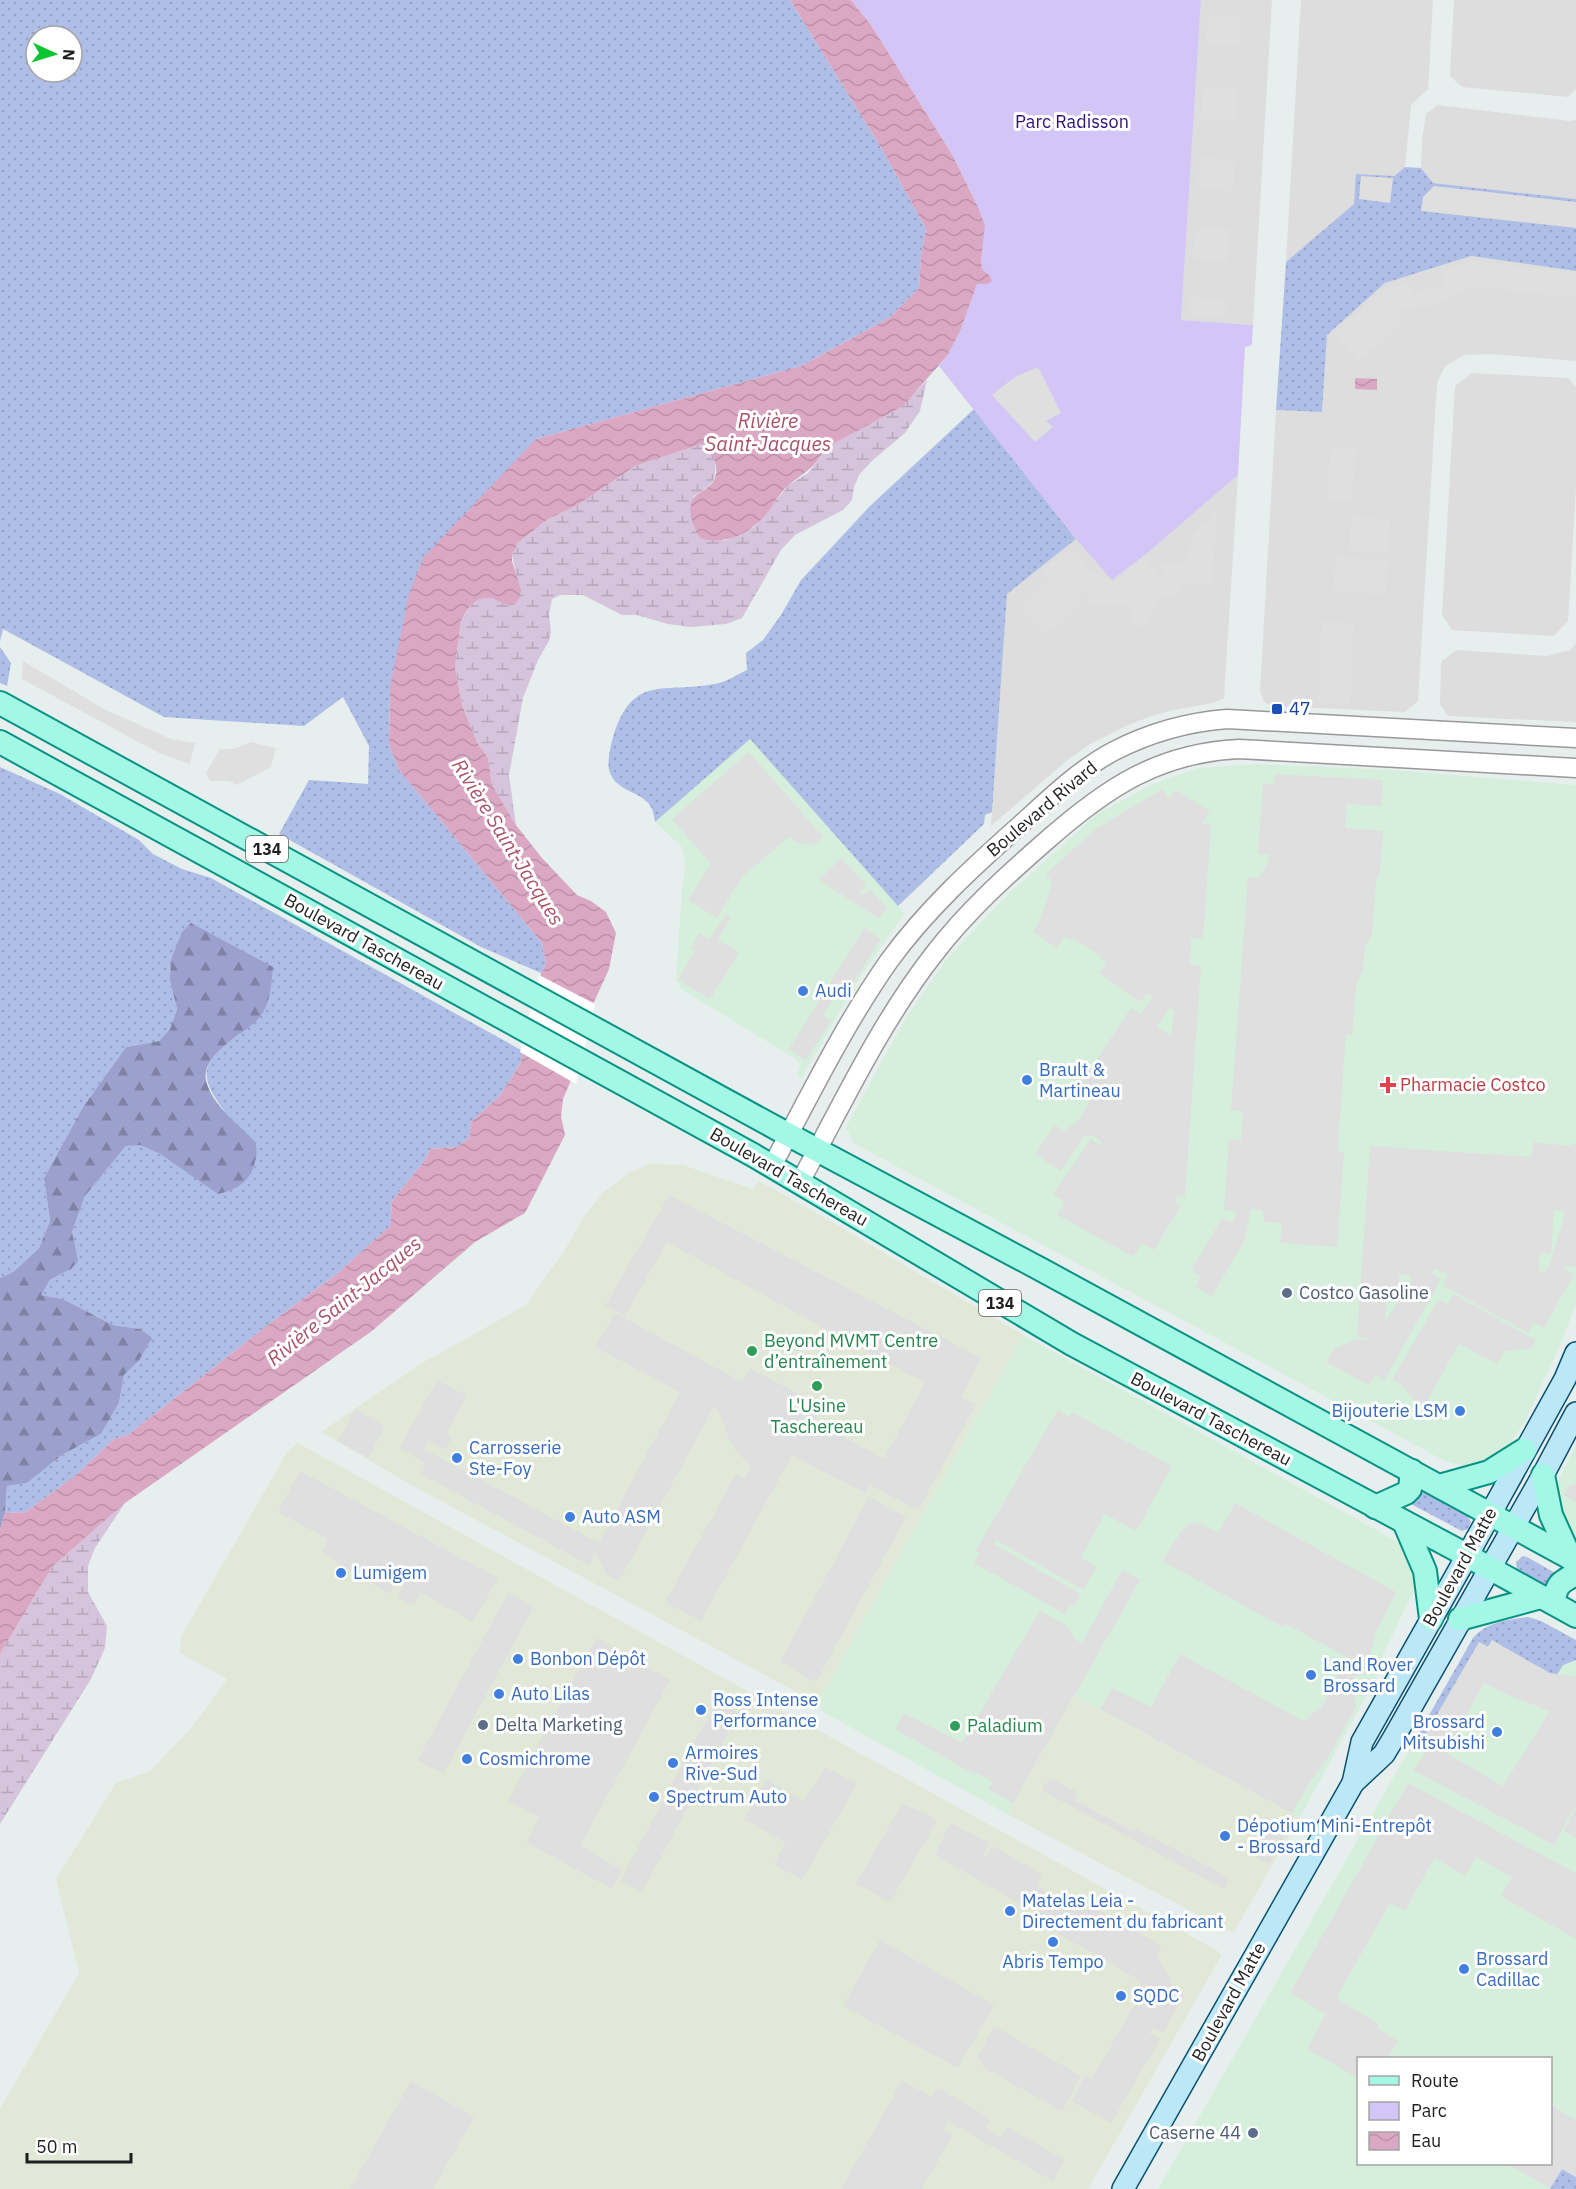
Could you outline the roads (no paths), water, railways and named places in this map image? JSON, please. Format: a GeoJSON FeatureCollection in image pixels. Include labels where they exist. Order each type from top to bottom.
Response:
{"type":"FeatureCollection","features":[{"type":"Feature","properties":{"kind":"main road","name":"Boulevard Taschereau"},"geometry":{"type":"LineString","coordinates":[[0,703],[789,1135],[1412,1471],[1512,1526],[1574,1565]]}},
{"type":"Feature","properties":{"kind":"main road","name":"Boulevard Taschereau"},"geometry":{"type":"LineString","coordinates":[[0,742],[772,1166],[1072,1344],[1576,1616]]}},
{"type":"Feature","properties":{"kind":"main road","name":"Boulevard Matte"},"geometry":{"type":"LineString","coordinates":[[1123,2189],[1353,1783],[1362,1742],[1467,1556],[1576,1353]]}},
{"type":"Feature","properties":{"kind":"main road","name":"Boulevard Matte"},"geometry":{"type":"LineString","coordinates":[[1353,1783],[1384,1754],[1576,1413]]}},
{"type":"Feature","properties":{"kind":"main road"},"geometry":{"type":"LineString","coordinates":[[1439,1486],[1489,1472],[1524,1450]]}},
{"type":"Feature","properties":{"kind":"main road"},"geometry":{"type":"LineString","coordinates":[[1375,1507],[1408,1491],[1412,1471]]}},
{"type":"Feature","properties":{"kind":"main road"},"geometry":{"type":"LineString","coordinates":[[1460,1619],[1547,1600],[1574,1565],[1551,1515],[1543,1475]]}},
{"type":"Feature","properties":{"kind":"main road"},"geometry":{"type":"LineString","coordinates":[[1404,1522],[1425,1570],[1431,1619]]}},
{"type":"Feature","properties":{"kind":"street","name":"Boulevard Rivard"},"geometry":{"type":"LineString","coordinates":[[772,1166],[853,1017],[881,973],[910,934],[979,861],[1078,775],[1113,752],[1163,731],[1188,724],[1227,719],[1576,738]]}},
{"type":"Feature","properties":{"kind":"street","name":"Boulevard Rivard"},"geometry":{"type":"LineString","coordinates":[[800,1182],[890,1018],[922,969],[949,936],[991,891],[1051,837],[1087,807],[1136,775],[1176,759],[1213,751],[1239,749],[1576,768]]}},
{"type":"Feature","properties":{"kind":"water","name":"Rivière Saint-Jacques"},"geometry":{"type":"Polygon","coordinates":[[[790,0],[851,0],[871,25],[953,156],[977,205],[985,225],[982,269],[992,281],[987,284],[977,284],[960,331],[947,356],[903,406],[824,449],[814,465],[785,488],[760,521],[745,532],[727,539],[700,538],[691,516],[692,501],[696,495],[711,485],[716,471],[715,461],[702,444],[635,466],[578,505],[548,519],[518,543],[512,555],[521,590],[519,599],[514,605],[504,604],[492,598],[479,599],[471,605],[461,621],[455,667],[462,705],[477,742],[488,758],[492,785],[516,825],[542,858],[577,895],[591,901],[606,912],[616,933],[609,969],[590,1011],[572,1078],[563,1099],[561,1116],[565,1135],[525,1213],[475,1242],[372,1331],[125,1503],[52,1567],[0,1654],[0,1530],[5,1513],[26,1512],[76,1475],[114,1439],[128,1435],[338,1273],[390,1226],[392,1201],[425,1160],[430,1149],[457,1147],[469,1138],[471,1122],[501,1094],[520,1064],[541,973],[546,964],[542,943],[399,770],[389,744],[390,687],[409,594],[423,558],[536,439],[801,366],[889,318],[919,288],[921,255],[926,229],[883,151],[790,0]]]}},
{"type":"Feature","properties":{"kind":"water"},"geometry":{"type":"Polygon","coordinates":[[[1355,378],[1377,379],[1377,390],[1355,389],[1355,378]]]}},
{"type":"Feature","properties":{"kind":"place","name":"47"},"geometry":{"type":"Point","coordinates":[1277,709]}},
{"type":"Feature","properties":{"kind":"place","name":"Audi"},"geometry":{"type":"Point","coordinates":[803,991]}},
{"type":"Feature","properties":{"kind":"place","name":"Brault & Martineau"},"geometry":{"type":"Point","coordinates":[1027,1080]}},
{"type":"Feature","properties":{"kind":"place","name":"Pharmacie Costco"},"geometry":{"type":"Point","coordinates":[1388,1085]}},
{"type":"Feature","properties":{"kind":"place","name":"Costco Gasoline"},"geometry":{"type":"Point","coordinates":[1287,1293]}},
{"type":"Feature","properties":{"kind":"place","name":"Beyond MVMT Centre d’entraînement"},"geometry":{"type":"Point","coordinates":[752,1351]}},
{"type":"Feature","properties":{"kind":"place","name":"L'Usine Taschereau"},"geometry":{"type":"Point","coordinates":[817,1386]}},
{"type":"Feature","properties":{"kind":"place","name":"Bijouterie LSM"},"geometry":{"type":"Point","coordinates":[1460,1411]}},
{"type":"Feature","properties":{"kind":"place","name":"Carrosserie Ste-Foy"},"geometry":{"type":"Point","coordinates":[457,1458]}},
{"type":"Feature","properties":{"kind":"place","name":"Auto ASM"},"geometry":{"type":"Point","coordinates":[570,1517]}},
{"type":"Feature","properties":{"kind":"place","name":"Lumigem"},"geometry":{"type":"Point","coordinates":[341,1573]}},
{"type":"Feature","properties":{"kind":"place","name":"Bonbon Dépôt"},"geometry":{"type":"Point","coordinates":[518,1659]}},
{"type":"Feature","properties":{"kind":"place","name":"Land Rover Brossard"},"geometry":{"type":"Point","coordinates":[1311,1675]}},
{"type":"Feature","properties":{"kind":"place","name":"Auto Lilas"},"geometry":{"type":"Point","coordinates":[499,1694]}},
{"type":"Feature","properties":{"kind":"place","name":"Ross Intense Performance"},"geometry":{"type":"Point","coordinates":[701,1710]}},
{"type":"Feature","properties":{"kind":"place","name":"Delta Marketing"},"geometry":{"type":"Point","coordinates":[483,1725]}},
{"type":"Feature","properties":{"kind":"place","name":"Paladium"},"geometry":{"type":"Point","coordinates":[955,1726]}},
{"type":"Feature","properties":{"kind":"place","name":"Brossard Mitsubishi"},"geometry":{"type":"Point","coordinates":[1497,1732]}},
{"type":"Feature","properties":{"kind":"place","name":"Cosmichrome"},"geometry":{"type":"Point","coordinates":[467,1759]}},
{"type":"Feature","properties":{"kind":"place","name":"Armoires Rive-Sud"},"geometry":{"type":"Point","coordinates":[673,1763]}},
{"type":"Feature","properties":{"kind":"place","name":"Spectrum Auto"},"geometry":{"type":"Point","coordinates":[654,1797]}},
{"type":"Feature","properties":{"kind":"place","name":"Dépotium Mini-Entrepôt - Brossard"},"geometry":{"type":"Point","coordinates":[1225,1836]}},
{"type":"Feature","properties":{"kind":"place","name":"Matelas Leia - Directement du fabricant"},"geometry":{"type":"Point","coordinates":[1010,1911]}},
{"type":"Feature","properties":{"kind":"place","name":"Abris Tempo"},"geometry":{"type":"Point","coordinates":[1053,1942]}},
{"type":"Feature","properties":{"kind":"place","name":"Brossard Cadillac"},"geometry":{"type":"Point","coordinates":[1464,1969]}},
{"type":"Feature","properties":{"kind":"place","name":"SQDC"},"geometry":{"type":"Point","coordinates":[1121,1996]}},
{"type":"Feature","properties":{"kind":"place","name":"Caserne 44"},"geometry":{"type":"Point","coordinates":[1253,2133]}},
{"type":"Feature","properties":{"kind":"park label","name":"Parc Radisson"},"geometry":{"type":"Point","coordinates":[1072,122]}}]}
